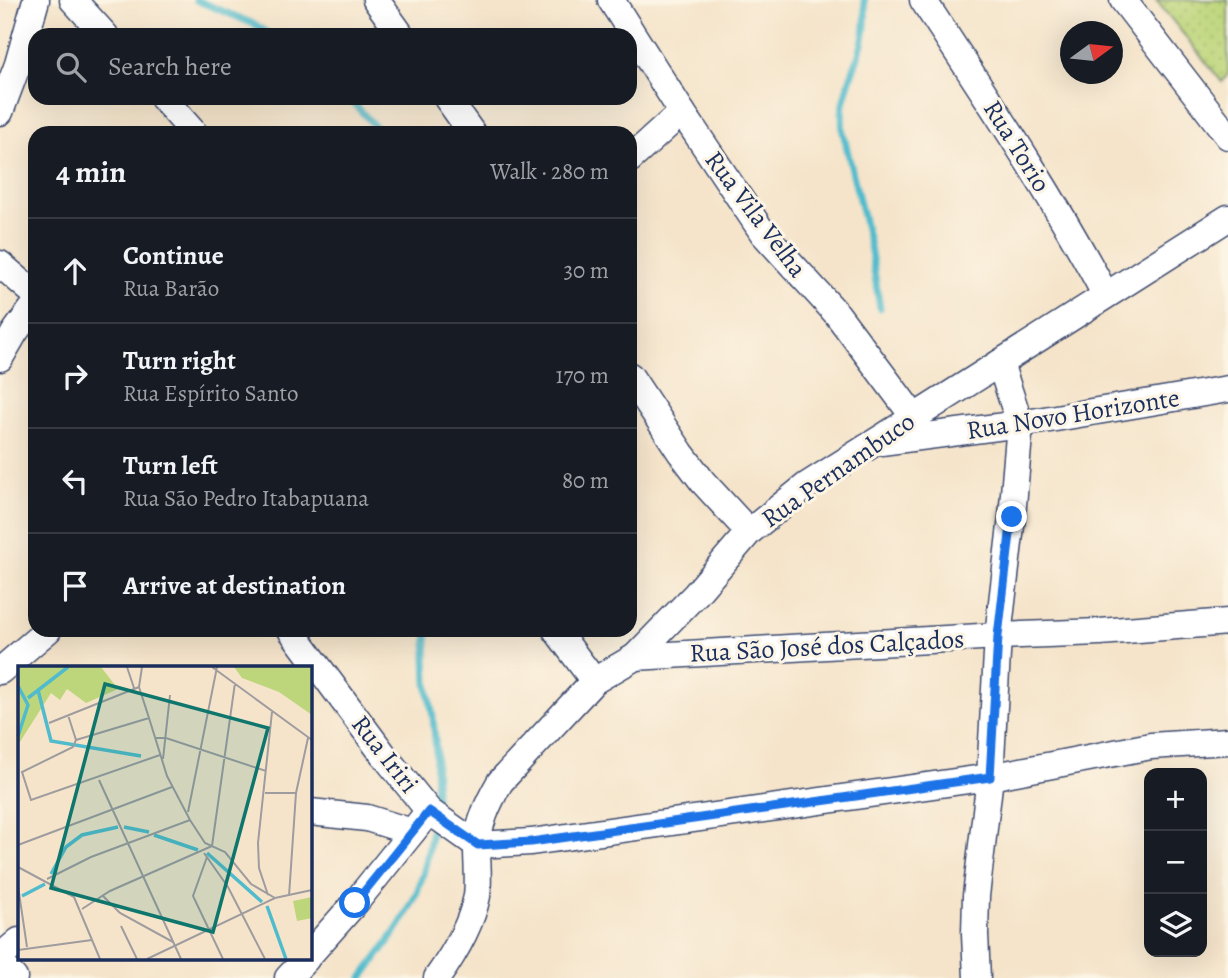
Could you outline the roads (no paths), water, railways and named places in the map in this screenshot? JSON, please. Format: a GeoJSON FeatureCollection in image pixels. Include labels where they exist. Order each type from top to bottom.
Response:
{"type":"FeatureCollection","features":[{"type":"Feature","properties":{"kind":"street"},"geometry":{"type":"LineString","coordinates":[[28,28],[36,0]]}},
{"type":"Feature","properties":{"kind":"street"},"geometry":{"type":"LineString","coordinates":[[73,0],[99,28]]}},
{"type":"Feature","properties":{"kind":"street"},"geometry":{"type":"LineString","coordinates":[[376,0],[396,28]]}},
{"type":"Feature","properties":{"kind":"street","name":"Rua Vila Velha"},"geometry":{"type":"LineString","coordinates":[[611,0],[629,28]]}},
{"type":"Feature","properties":{"kind":"street","name":"Rua Torio"},"geometry":{"type":"LineString","coordinates":[[923,0],[1078,243],[1105,294]]}},
{"type":"Feature","properties":{"kind":"street"},"geometry":{"type":"LineString","coordinates":[[1123,0],[1228,136]]}},
{"type":"Feature","properties":{"kind":"street"},"geometry":{"type":"LineString","coordinates":[[0,112],[28,28]]}},
{"type":"Feature","properties":{"kind":"street","name":"Rua Vila Velha"},"geometry":{"type":"LineString","coordinates":[[637,41],[763,233],[837,314],[914,417]]}},
{"type":"Feature","properties":{"kind":"street"},"geometry":{"type":"LineString","coordinates":[[169,105],[188,126]]}},
{"type":"Feature","properties":{"kind":"street"},"geometry":{"type":"LineString","coordinates":[[452,105],[467,126]]}},
{"type":"Feature","properties":{"kind":"street"},"geometry":{"type":"LineString","coordinates":[[637,153],[682,112]]}},
{"type":"Feature","properties":{"kind":"street","name":"Rua Pernambuco"},"geometry":{"type":"LineString","coordinates":[[437,978],[463,935],[475,905],[478,845],[483,816],[500,782],[594,681],[635,657],[696,594],[749,532],[806,486],[1228,218]]}},
{"type":"Feature","properties":{"kind":"street"},"geometry":{"type":"LineString","coordinates":[[0,264],[28,288]]}},
{"type":"Feature","properties":{"kind":"street"},"geometry":{"type":"LineString","coordinates":[[0,358],[28,314]]}},
{"type":"Feature","properties":{"kind":"street"},"geometry":{"type":"LineString","coordinates":[[977,978],[976,896],[990,777],[998,636],[1020,424],[1000,363]]}},
{"type":"Feature","properties":{"kind":"street"},"geometry":{"type":"LineString","coordinates":[[637,387],[703,482],[749,532]]}},
{"type":"Feature","properties":{"kind":"street","name":"Rua Novo Horizonte"},"geometry":{"type":"LineString","coordinates":[[876,443],[1020,424],[1228,388]]}},
{"type":"Feature","properties":{"kind":"street","name":"Rua São José dos Calçados"},"geometry":{"type":"LineString","coordinates":[[635,657],[1100,632],[1228,622]]}},
{"type":"Feature","properties":{"kind":"street"},"geometry":{"type":"LineString","coordinates":[[0,671],[40,637]]}},
{"type":"Feature","properties":{"kind":"street","name":"Rua Iriri"},"geometry":{"type":"LineString","coordinates":[[295,637],[429,811],[478,845]]}},
{"type":"Feature","properties":{"kind":"street"},"geometry":{"type":"LineString","coordinates":[[561,637],[594,681]]}},
{"type":"Feature","properties":{"kind":"street"},"geometry":{"type":"LineString","coordinates":[[478,845],[531,842],[990,777],[1151,746],[1228,741]]}},
{"type":"Feature","properties":{"kind":"street"},"geometry":{"type":"LineString","coordinates":[[312,952],[429,811]]}},
{"type":"Feature","properties":{"kind":"street"},"geometry":{"type":"LineString","coordinates":[[312,812],[367,818],[412,832]]}},
{"type":"Feature","properties":{"kind":"street"},"geometry":{"type":"LineString","coordinates":[[14,978],[0,959],[18,942]]}},
{"type":"Feature","properties":{"kind":"street"},"geometry":{"type":"LineString","coordinates":[[288,978],[305,960]]}},
{"type":"Feature","properties":{"kind":"waterway"},"geometry":{"type":"LineString","coordinates":[[196,0],[260,28]]}},
{"type":"Feature","properties":{"kind":"waterway"},"geometry":{"type":"LineString","coordinates":[[864,0],[863,42],[846,90],[842,125],[870,246],[880,308]]}},
{"type":"Feature","properties":{"kind":"waterway"},"geometry":{"type":"LineString","coordinates":[[355,105],[375,126]]}},
{"type":"Feature","properties":{"kind":"waterway"},"geometry":{"type":"LineString","coordinates":[[427,637],[427,683],[436,751],[435,807]]}},
{"type":"Feature","properties":{"kind":"waterway"},"geometry":{"type":"LineString","coordinates":[[362,978],[396,931],[413,901],[424,872],[433,822]]}}]}
